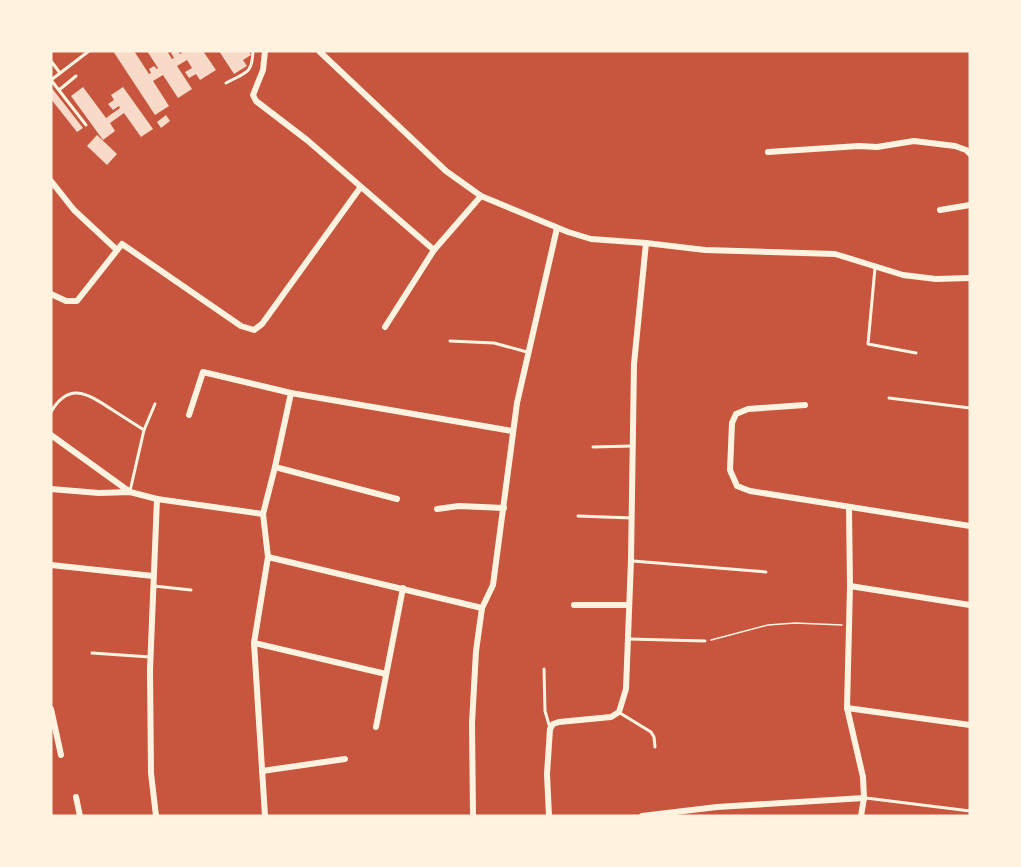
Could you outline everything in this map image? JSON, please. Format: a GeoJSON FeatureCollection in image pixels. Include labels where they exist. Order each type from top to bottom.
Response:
{"type":"FeatureCollection","features":[{"type":"Feature","properties":{"kind":"street"},"geometry":{"type":"LineString","coordinates":[[266,51],[263,70],[253,95],[256,102],[307,140],[434,250]]}},
{"type":"Feature","properties":{"kind":"street"},"geometry":{"type":"LineString","coordinates":[[319,51],[446,171],[481,196],[557,228],[591,239],[748,253],[835,254],[848,256],[875,268],[903,275],[936,279],[970,278]]}},
{"type":"Feature","properties":{"kind":"street"},"geometry":{"type":"LineString","coordinates":[[768,152],[877,147],[914,141],[955,146],[968,150]]}},
{"type":"Feature","properties":{"kind":"street"},"geometry":{"type":"LineString","coordinates":[[51,181],[74,210],[117,250]]}},
{"type":"Feature","properties":{"kind":"street"},"geometry":{"type":"LineString","coordinates":[[51,294],[66,301],[77,301],[122,244],[242,326],[254,330],[262,324],[360,188]]}},
{"type":"Feature","properties":{"kind":"street"},"geometry":{"type":"LineString","coordinates":[[385,327],[434,250],[481,196]]}},
{"type":"Feature","properties":{"kind":"street"},"geometry":{"type":"LineString","coordinates":[[940,210],[970,205]]}},
{"type":"Feature","properties":{"kind":"street"},"geometry":{"type":"LineString","coordinates":[[473,816],[473,686],[482,608],[493,585],[512,431],[527,352],[557,228]]}},
{"type":"Feature","properties":{"kind":"street"},"geometry":{"type":"LineString","coordinates":[[549,816],[547,774],[550,729],[553,724],[611,717],[619,712],[626,689],[631,561],[634,364],[646,243]]}},
{"type":"Feature","properties":{"kind":"street"},"geometry":{"type":"LineString","coordinates":[[189,415],[203,372],[291,393],[512,431]]}},
{"type":"Feature","properties":{"kind":"street"},"geometry":{"type":"LineString","coordinates":[[265,816],[254,643],[268,557],[263,514],[291,393]]}},
{"type":"Feature","properties":{"kind":"street"},"geometry":{"type":"LineString","coordinates":[[805,405],[748,409],[736,414],[732,423],[730,470],[737,486],[743,490],[970,526]]}},
{"type":"Feature","properties":{"kind":"street"},"geometry":{"type":"LineString","coordinates":[[51,435],[130,492]]}},
{"type":"Feature","properties":{"kind":"street"},"geometry":{"type":"LineString","coordinates":[[275,467],[397,500]]}},
{"type":"Feature","properties":{"kind":"street"},"geometry":{"type":"LineString","coordinates":[[51,489],[99,493],[130,492],[158,499],[263,514]]}},
{"type":"Feature","properties":{"kind":"street"},"geometry":{"type":"LineString","coordinates":[[156,816],[151,773],[150,657],[158,499]]}},
{"type":"Feature","properties":{"kind":"street"},"geometry":{"type":"LineString","coordinates":[[437,509],[459,506],[504,508]]}},
{"type":"Feature","properties":{"kind":"street"},"geometry":{"type":"LineString","coordinates":[[849,508],[847,708],[863,777],[864,798],[861,816]]}},
{"type":"Feature","properties":{"kind":"street"},"geometry":{"type":"LineString","coordinates":[[268,557],[482,608]]}},
{"type":"Feature","properties":{"kind":"street"},"geometry":{"type":"LineString","coordinates":[[51,565],[153,576]]}},
{"type":"Feature","properties":{"kind":"street"},"geometry":{"type":"LineString","coordinates":[[850,586],[970,605]]}},
{"type":"Feature","properties":{"kind":"street"},"geometry":{"type":"LineString","coordinates":[[376,727],[403,588]]}},
{"type":"Feature","properties":{"kind":"street"},"geometry":{"type":"LineString","coordinates":[[574,605],[629,605]]}},
{"type":"Feature","properties":{"kind":"street"},"geometry":{"type":"LineString","coordinates":[[254,643],[386,674]]}},
{"type":"Feature","properties":{"kind":"street"},"geometry":{"type":"LineString","coordinates":[[847,708],[970,725]]}},
{"type":"Feature","properties":{"kind":"street"},"geometry":{"type":"LineString","coordinates":[[51,709],[61,755]]}},
{"type":"Feature","properties":{"kind":"street"},"geometry":{"type":"LineString","coordinates":[[262,771],[345,759]]}},
{"type":"Feature","properties":{"kind":"street"},"geometry":{"type":"LineString","coordinates":[[76,797],[80,816]]}},
{"type":"Feature","properties":{"kind":"street"},"geometry":{"type":"LineString","coordinates":[[642,816],[717,807],[864,798]]}},
{"type":"Feature","properties":{"kind":"street"},"geometry":{"type":"LineString","coordinates":[[717,807],[718,816]]}},
{"type":"Feature","properties":{"kind":"lane"},"geometry":{"type":"LineString","coordinates":[[86,124],[51,80],[88,51]]}},
{"type":"Feature","properties":{"kind":"lane"},"geometry":{"type":"LineString","coordinates":[[226,83],[251,68],[253,51]]}},
{"type":"Feature","properties":{"kind":"lane"},"geometry":{"type":"LineString","coordinates":[[51,61],[60,73]]}},
{"type":"Feature","properties":{"kind":"lane"},"geometry":{"type":"LineString","coordinates":[[59,90],[76,76]]}},
{"type":"Feature","properties":{"kind":"lane"},"geometry":{"type":"LineString","coordinates":[[875,268],[868,344],[916,353]]}},
{"type":"Feature","properties":{"kind":"lane"},"geometry":{"type":"LineString","coordinates":[[450,341],[494,343],[527,352]]}},
{"type":"Feature","properties":{"kind":"lane"},"geometry":{"type":"LineString","coordinates":[[51,412],[62,398],[70,394],[88,394],[144,429]]}},
{"type":"Feature","properties":{"kind":"lane"},"geometry":{"type":"LineString","coordinates":[[889,398],[970,408]]}},
{"type":"Feature","properties":{"kind":"lane"},"geometry":{"type":"LineString","coordinates":[[130,492],[144,429],[155,404]]}},
{"type":"Feature","properties":{"kind":"lane"},"geometry":{"type":"LineString","coordinates":[[593,447],[633,446]]}},
{"type":"Feature","properties":{"kind":"lane"},"geometry":{"type":"LineString","coordinates":[[578,516],[632,518]]}},
{"type":"Feature","properties":{"kind":"lane"},"geometry":{"type":"LineString","coordinates":[[631,561],[766,572]]}},
{"type":"Feature","properties":{"kind":"lane"},"geometry":{"type":"LineString","coordinates":[[153,586],[191,590]]}},
{"type":"Feature","properties":{"kind":"lane"},"geometry":{"type":"LineString","coordinates":[[628,639],[705,641]]}},
{"type":"Feature","properties":{"kind":"lane"},"geometry":{"type":"LineString","coordinates":[[92,653],[150,657]]}},
{"type":"Feature","properties":{"kind":"lane"},"geometry":{"type":"LineString","coordinates":[[544,669],[545,711],[550,729]]}},
{"type":"Feature","properties":{"kind":"lane"},"geometry":{"type":"LineString","coordinates":[[619,712],[651,732],[654,736],[655,747]]}},
{"type":"Feature","properties":{"kind":"lane"},"geometry":{"type":"LineString","coordinates":[[864,798],[970,811]]}},
{"type":"Feature","properties":{"kind":"path"},"geometry":{"type":"LineString","coordinates":[[705,641],[768,624],[849,625]]}},
{"type":"Feature","properties":{"kind":"building"},"geometry":{"type":"Polygon","coordinates":[[[113,51],[134,51],[149,74],[151,73],[149,69],[154,66],[158,68],[147,51],[167,51],[172,59],[174,58],[171,53],[174,51],[180,54],[181,51],[203,51],[216,70],[200,80],[196,74],[189,78],[185,72],[192,68],[187,60],[177,66],[192,89],[178,98],[163,75],[153,81],[169,106],[155,115],[113,51]]]}},
{"type":"Feature","properties":{"kind":"building"},"geometry":{"type":"Polygon","coordinates":[[[219,51],[249,51],[251,55],[243,60],[247,66],[234,74],[219,51]]]}},
{"type":"Feature","properties":{"kind":"building"},"geometry":{"type":"Polygon","coordinates":[[[51,87],[83,128],[77,132],[51,99],[51,87]]]}},
{"type":"Feature","properties":{"kind":"building"},"geometry":{"type":"Polygon","coordinates":[[[83,87],[106,118],[120,108],[119,106],[113,110],[108,104],[114,100],[111,95],[123,87],[153,129],[141,137],[124,113],[110,123],[115,131],[103,140],[71,96],[83,87]]]}},
{"type":"Feature","properties":{"kind":"building"},"geometry":{"type":"Polygon","coordinates":[[[166,115],[170,121],[161,128],[157,122],[166,115]]]}},
{"type":"Feature","properties":{"kind":"building"},"geometry":{"type":"Polygon","coordinates":[[[97,135],[117,154],[107,165],[87,146],[97,135]]]}}]}
